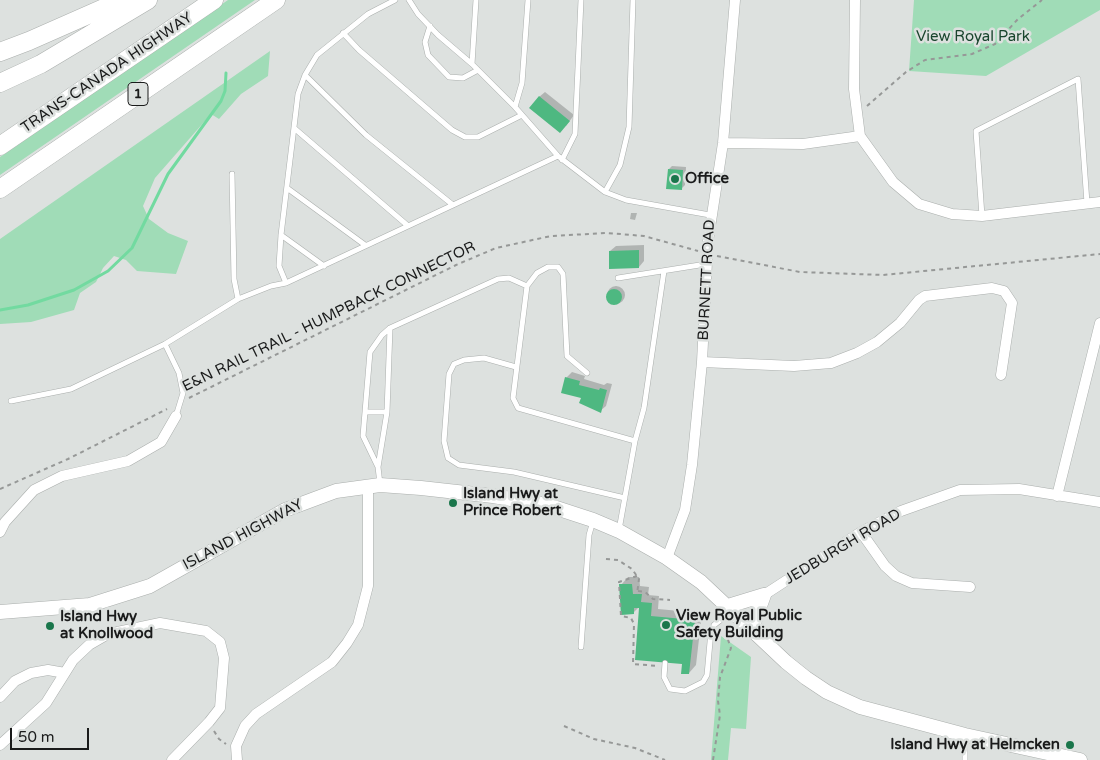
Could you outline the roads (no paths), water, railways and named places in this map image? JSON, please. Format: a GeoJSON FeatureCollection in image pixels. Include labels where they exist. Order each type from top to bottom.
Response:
{"type":"FeatureCollection","features":[{"type":"Feature","properties":{"kind":"highway"},"geometry":{"type":"LineString","coordinates":[[0,52],[122,0]]}},
{"type":"Feature","properties":{"kind":"highway"},"geometry":{"type":"LineString","coordinates":[[0,83],[41,64],[148,0]]}},
{"type":"Feature","properties":{"kind":"highway","name":"TRANS-CANADA HIGHWAY"},"geometry":{"type":"LineString","coordinates":[[0,146],[214,0]]}},
{"type":"Feature","properties":{"kind":"highway","name":"1"},"geometry":{"type":"LineString","coordinates":[[0,189],[276,0]]}},
{"type":"Feature","properties":{"kind":"main road","name":"ISLAND HIGHWAY"},"geometry":{"type":"LineString","coordinates":[[0,612],[90,604],[150,586],[285,510],[336,490],[374,486],[421,488],[493,496],[547,505],[593,520],[619,531],[667,558],[739,616],[786,662],[827,692],[860,707],[1046,756],[1080,760]]}},
{"type":"Feature","properties":{"kind":"main road"},"geometry":{"type":"LineString","coordinates":[[739,616],[764,595]]}},
{"type":"Feature","properties":{"kind":"main road"},"geometry":{"type":"LineString","coordinates":[[739,616],[764,595]]}},
{"type":"Feature","properties":{"kind":"street","name":"BURNETT ROAD"},"geometry":{"type":"LineString","coordinates":[[667,558],[685,510],[692,466],[702,362],[706,253],[710,215],[723,142],[734,0]]}},
{"type":"Feature","properties":{"kind":"street"},"geometry":{"type":"LineString","coordinates":[[855,0],[854,89],[860,136],[893,182],[919,204],[952,214],[982,216],[1100,202]]}},
{"type":"Feature","properties":{"kind":"street"},"geometry":{"type":"LineString","coordinates":[[723,142],[803,144],[860,136]]}},
{"type":"Feature","properties":{"kind":"street"},"geometry":{"type":"LineString","coordinates":[[702,362],[794,366],[831,363],[857,353],[877,342],[900,323],[918,300],[925,296],[992,288],[1004,291],[1009,296],[1012,310],[1001,375]]}},
{"type":"Feature","properties":{"kind":"street"},"geometry":{"type":"LineString","coordinates":[[1057,496],[1100,323]]}},
{"type":"Feature","properties":{"kind":"street"},"geometry":{"type":"LineString","coordinates":[[0,532],[5,522],[34,490],[62,476],[128,461],[161,442],[176,416]]}},
{"type":"Feature","properties":{"kind":"street"},"geometry":{"type":"LineString","coordinates":[[237,755],[238,737],[256,714],[332,662],[358,625],[368,586],[374,486]]}},
{"type":"Feature","properties":{"kind":"street","name":"JEDBURGH ROAD"},"geometry":{"type":"LineString","coordinates":[[764,595],[862,532],[901,511],[960,490],[1019,489],[1100,502]]}},
{"type":"Feature","properties":{"kind":"street"},"geometry":{"type":"LineString","coordinates":[[862,532],[885,566],[896,576],[912,582],[970,587]]}},
{"type":"Feature","properties":{"kind":"street"},"geometry":{"type":"LineString","coordinates":[[0,745],[46,704],[72,660],[89,645],[108,634],[160,623],[206,631],[220,642],[224,658],[220,708],[207,725],[172,760]]}},
{"type":"Feature","properties":{"kind":"street"},"geometry":{"type":"LineString","coordinates":[[0,698],[15,681],[31,673],[48,670],[65,673]]}},
{"type":"Feature","properties":{"kind":"lane"},"geometry":{"type":"LineString","coordinates":[[286,283],[279,266],[281,236],[298,94],[305,75],[317,55],[368,14],[395,0]]}},
{"type":"Feature","properties":{"kind":"lane"},"geometry":{"type":"LineString","coordinates":[[409,0],[430,26],[515,107],[560,158],[606,192],[626,200],[710,215]]}},
{"type":"Feature","properties":{"kind":"lane"},"geometry":{"type":"LineString","coordinates":[[472,64],[476,0]]}},
{"type":"Feature","properties":{"kind":"lane"},"geometry":{"type":"LineString","coordinates":[[515,107],[522,82],[528,0]]}},
{"type":"Feature","properties":{"kind":"lane"},"geometry":{"type":"LineString","coordinates":[[11,401],[71,389],[165,344],[238,299],[271,286],[286,283],[407,225],[560,158],[574,134],[581,0]]}},
{"type":"Feature","properties":{"kind":"lane"},"geometry":{"type":"LineString","coordinates":[[606,192],[620,165],[629,127],[633,0]]}},
{"type":"Feature","properties":{"kind":"lane"},"geometry":{"type":"LineString","coordinates":[[430,26],[425,42],[428,56],[449,77],[463,78],[478,70]]}},
{"type":"Feature","properties":{"kind":"lane"},"geometry":{"type":"LineString","coordinates":[[344,33],[359,50],[438,118],[464,137],[478,137],[522,115]]}},
{"type":"Feature","properties":{"kind":"lane"},"geometry":{"type":"LineString","coordinates":[[305,75],[366,135],[453,205]]}},
{"type":"Feature","properties":{"kind":"lane"},"geometry":{"type":"LineString","coordinates":[[982,216],[976,131],[1078,79],[1087,203]]}},
{"type":"Feature","properties":{"kind":"lane"},"geometry":{"type":"LineString","coordinates":[[294,128],[407,225]]}},
{"type":"Feature","properties":{"kind":"lane"},"geometry":{"type":"LineString","coordinates":[[232,174],[234,279],[238,299]]}},
{"type":"Feature","properties":{"kind":"lane"},"geometry":{"type":"LineString","coordinates":[[287,188],[365,245]]}},
{"type":"Feature","properties":{"kind":"lane"},"geometry":{"type":"LineString","coordinates":[[281,236],[324,266]]}},
{"type":"Feature","properties":{"kind":"lane"},"geometry":{"type":"LineString","coordinates":[[618,278],[706,264]]}},
{"type":"Feature","properties":{"kind":"lane"},"geometry":{"type":"LineString","coordinates":[[587,373],[566,356],[563,274],[558,267],[548,267],[537,272],[528,286],[513,398],[518,408],[634,441]]}},
{"type":"Feature","properties":{"kind":"lane"},"geometry":{"type":"LineString","coordinates":[[619,531],[634,441],[644,408],[664,271]]}},
{"type":"Feature","properties":{"kind":"lane"},"geometry":{"type":"LineString","coordinates":[[378,467],[363,436],[370,352],[390,328],[498,279],[510,278],[528,286]]}},
{"type":"Feature","properties":{"kind":"lane"},"geometry":{"type":"LineString","coordinates":[[374,486],[387,412],[390,328]]}},
{"type":"Feature","properties":{"kind":"lane"},"geometry":{"type":"LineString","coordinates":[[165,344],[179,373],[183,392],[176,416]]}},
{"type":"Feature","properties":{"kind":"lane"},"geometry":{"type":"LineString","coordinates":[[516,367],[484,358],[464,360],[454,364],[449,374],[444,441],[448,458],[459,465],[514,472],[625,498]]}},
{"type":"Feature","properties":{"kind":"lane"},"geometry":{"type":"LineString","coordinates":[[365,412],[387,412]]}},
{"type":"Feature","properties":{"kind":"lane"},"geometry":{"type":"LineString","coordinates":[[581,647],[589,535],[593,520]]}},
{"type":"Feature","properties":{"kind":"lane"},"geometry":{"type":"LineString","coordinates":[[665,663],[664,677],[670,689],[685,692],[703,682],[707,675],[711,631],[714,625],[739,616]]}},
{"type":"Feature","properties":{"kind":"lane"},"geometry":{"type":"LineString","coordinates":[[965,735],[965,760]]}},
{"type":"Feature","properties":{"kind":"waterway"},"geometry":{"type":"LineString","coordinates":[[0,310],[28,305],[74,290],[108,271],[132,248],[168,174],[221,101],[225,91],[226,73]]}},
{"type":"Feature","properties":{"kind":"place","name":"Office"},"geometry":{"type":"Point","coordinates":[675,179]}},
{"type":"Feature","properties":{"kind":"place","name":"Island Hwy at Prince Robert"},"geometry":{"type":"Point","coordinates":[453,503]}},
{"type":"Feature","properties":{"kind":"place","name":"View Royal Public Safety Building"},"geometry":{"type":"Point","coordinates":[666,625]}},
{"type":"Feature","properties":{"kind":"place","name":"Island Hwy at Knollwood"},"geometry":{"type":"Point","coordinates":[50,626]}},
{"type":"Feature","properties":{"kind":"place","name":"Island Hwy at Helmcken"},"geometry":{"type":"Point","coordinates":[1070,745]}},
{"type":"Feature","properties":{"kind":"park label","name":"View Royal Park"},"geometry":{"type":"Point","coordinates":[973,37]}}]}
